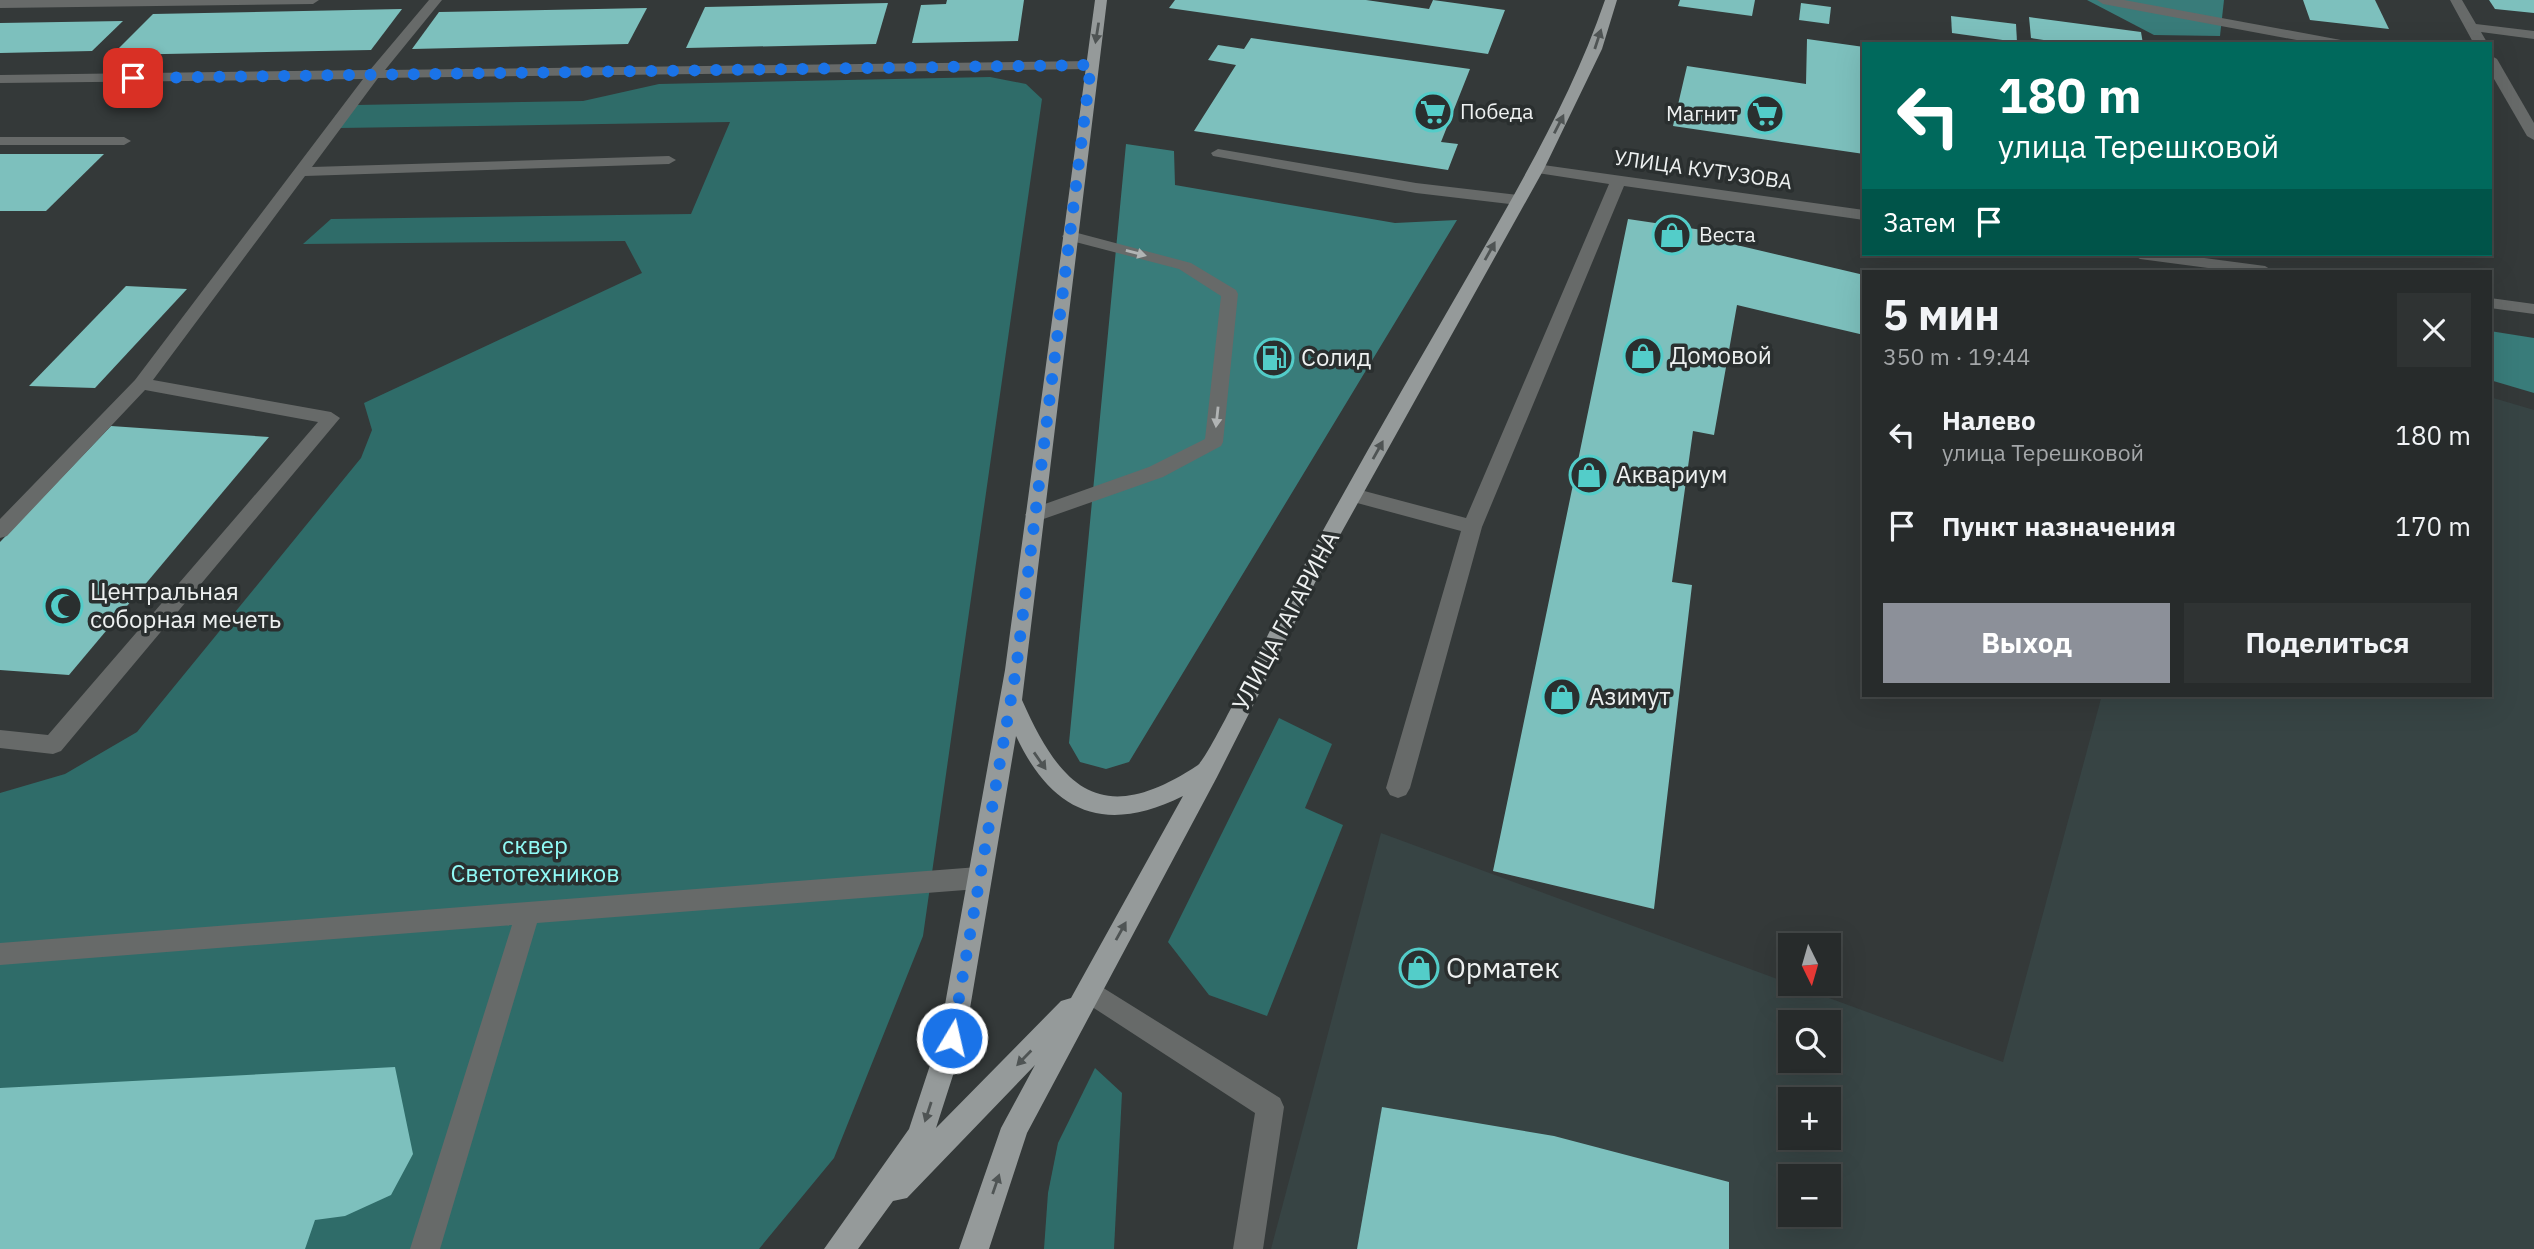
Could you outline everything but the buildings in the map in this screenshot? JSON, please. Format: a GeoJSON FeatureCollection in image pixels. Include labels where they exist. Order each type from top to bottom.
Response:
{"type":"FeatureCollection","features":[{"type":"Feature","properties":{"kind":"main road"},"geometry":{"type":"LineString","coordinates":[[860,1225],[920,1136],[952,1038],[1011,700],[1101,0]]}},
{"type":"Feature","properties":{"kind":"main road","name":"УЛИЦА ГАГАРИНА"},"geometry":{"type":"LineString","coordinates":[[974,1249],[1015,1128],[1209,771],[1353,495],[1536,169],[1595,49],[1611,0]]}},
{"type":"Feature","properties":{"kind":"main road"},"geometry":{"type":"LineString","coordinates":[[1011,700],[1032,750],[1058,787],[1098,807],[1150,799],[1209,771]]}},
{"type":"Feature","properties":{"kind":"main road"},"geometry":{"type":"LineString","coordinates":[[839,1249],[1088,991]]}},
{"type":"Feature","properties":{"kind":"street"},"geometry":{"type":"LineString","coordinates":[[0,4],[313,0]]}},
{"type":"Feature","properties":{"kind":"street"},"geometry":{"type":"LineString","coordinates":[[0,531],[141,384],[373,75],[436,0]]}},
{"type":"Feature","properties":{"kind":"street"},"geometry":{"type":"LineString","coordinates":[[2103,0],[2330,42]]}},
{"type":"Feature","properties":{"kind":"street"},"geometry":{"type":"LineString","coordinates":[[2456,0],[2480,42]]}},
{"type":"Feature","properties":{"kind":"street"},"geometry":{"type":"LineString","coordinates":[[2472,27],[2534,35]]}},
{"type":"Feature","properties":{"kind":"street"},"geometry":{"type":"LineString","coordinates":[[0,79],[1091,65]]}},
{"type":"Feature","properties":{"kind":"street"},"geometry":{"type":"LineString","coordinates":[[2492,65],[2534,136]]}},
{"type":"Feature","properties":{"kind":"street"},"geometry":{"type":"LineString","coordinates":[[0,141],[124,141]]}},
{"type":"Feature","properties":{"kind":"street"},"geometry":{"type":"LineString","coordinates":[[1218,153],[1416,188],[1518,200]]}},
{"type":"Feature","properties":{"kind":"street"},"geometry":{"type":"LineString","coordinates":[[300,172],[669,160]]}},
{"type":"Feature","properties":{"kind":"street","name":"УЛИЦА КУТУЗОВА"},"geometry":{"type":"LineString","coordinates":[[1536,169],[1862,215]]}},
{"type":"Feature","properties":{"kind":"street"},"geometry":{"type":"LineString","coordinates":[[1398,788],[1472,527],[1618,181]]}},
{"type":"Feature","properties":{"kind":"street"},"geometry":{"type":"LineString","coordinates":[[1035,515],[1156,472],[1214,442],[1230,294],[1185,266],[1070,236]]}},
{"type":"Feature","properties":{"kind":"street"},"geometry":{"type":"LineString","coordinates":[[2155,256],[2258,270]]}},
{"type":"Feature","properties":{"kind":"street"},"geometry":{"type":"LineString","coordinates":[[2492,303],[2534,309]]}},
{"type":"Feature","properties":{"kind":"street"},"geometry":{"type":"LineString","coordinates":[[0,739],[53,745],[331,418],[141,384]]}},
{"type":"Feature","properties":{"kind":"street"},"geometry":{"type":"LineString","coordinates":[[1353,495],[1472,527]]}},
{"type":"Feature","properties":{"kind":"street"},"geometry":{"type":"LineString","coordinates":[[0,954],[978,878]]}},
{"type":"Feature","properties":{"kind":"street"},"geometry":{"type":"LineString","coordinates":[[425,1249],[528,912]]}},
{"type":"Feature","properties":{"kind":"street"},"geometry":{"type":"LineString","coordinates":[[1088,991],[1269,1107],[1248,1249]]}},
{"type":"Feature","properties":{"kind":"shaded area"},"geometry":{"type":"Polygon","coordinates":[[[2087,0],[2224,0],[2220,36],[2154,35],[2087,0]]]}},
{"type":"Feature","properties":{"kind":"shaded area"},"geometry":{"type":"Polygon","coordinates":[[[1126,144],[1174,151],[1175,185],[1395,223],[1457,220],[1129,762],[1106,769],[1080,762],[1069,743],[1126,144]]]}},
{"type":"Feature","properties":{"kind":"shaded area"},"geometry":{"type":"Polygon","coordinates":[[[2492,331],[2534,338],[2534,393],[2492,381],[2492,331]]]}},
{"type":"Feature","properties":{"kind":"shaded area"},"geometry":{"type":"Polygon","coordinates":[[[2492,398],[2534,410],[2534,1249],[1271,1249],[1381,833],[1778,979],[1778,996],[1824,996],[2003,1062],[2101,697],[2492,697],[2492,398]]]}},
{"type":"Feature","properties":{"kind":"green space","name":"сквер Светотехников"},"geometry":{"type":"Polygon","coordinates":[[[990,77],[1026,84],[1042,99],[923,936],[834,1158],[759,1249],[0,1249],[0,793],[65,774],[137,732],[361,458],[372,430],[364,403],[642,273],[625,241],[303,244],[331,219],[691,214],[730,122],[339,128],[335,116],[356,105],[583,101],[659,84],[990,77]]]}},
{"type":"Feature","properties":{"kind":"green space"},"geometry":{"type":"Polygon","coordinates":[[[1279,718],[1332,744],[1305,808],[1343,825],[1267,1016],[1209,995],[1168,942],[1279,718]]]}},
{"type":"Feature","properties":{"kind":"green space"},"geometry":{"type":"Polygon","coordinates":[[[1095,1068],[1122,1093],[1114,1249],[1044,1249],[1048,1193],[1058,1143],[1095,1068]]]}},
{"type":"Feature","properties":{"kind":"place","name":"Победа"},"geometry":{"type":"Point","coordinates":[1433,112]}},
{"type":"Feature","properties":{"kind":"place","name":"Магнит"},"geometry":{"type":"Point","coordinates":[1765,114]}},
{"type":"Feature","properties":{"kind":"place","name":"Веста"},"geometry":{"type":"Point","coordinates":[1672,235]}},
{"type":"Feature","properties":{"kind":"place","name":"Домовой"},"geometry":{"type":"Point","coordinates":[1643,356]}},
{"type":"Feature","properties":{"kind":"place","name":"Солид"},"geometry":{"type":"Point","coordinates":[1274,358]}},
{"type":"Feature","properties":{"kind":"place","name":"Аквариум"},"geometry":{"type":"Point","coordinates":[1589,475]}},
{"type":"Feature","properties":{"kind":"place","name":"Центральная соборная мечеть"},"geometry":{"type":"Point","coordinates":[63,606]}},
{"type":"Feature","properties":{"kind":"place","name":"Азимут"},"geometry":{"type":"Point","coordinates":[1562,697]}},
{"type":"Feature","properties":{"kind":"place","name":"Орматек"},"geometry":{"type":"Point","coordinates":[1419,968]}},
{"type":"Feature","properties":{"kind":"route"},"geometry":{"type":"LineString","coordinates":[[133,78],[1091,65],[1016,670],[952,1038]]}}]}
